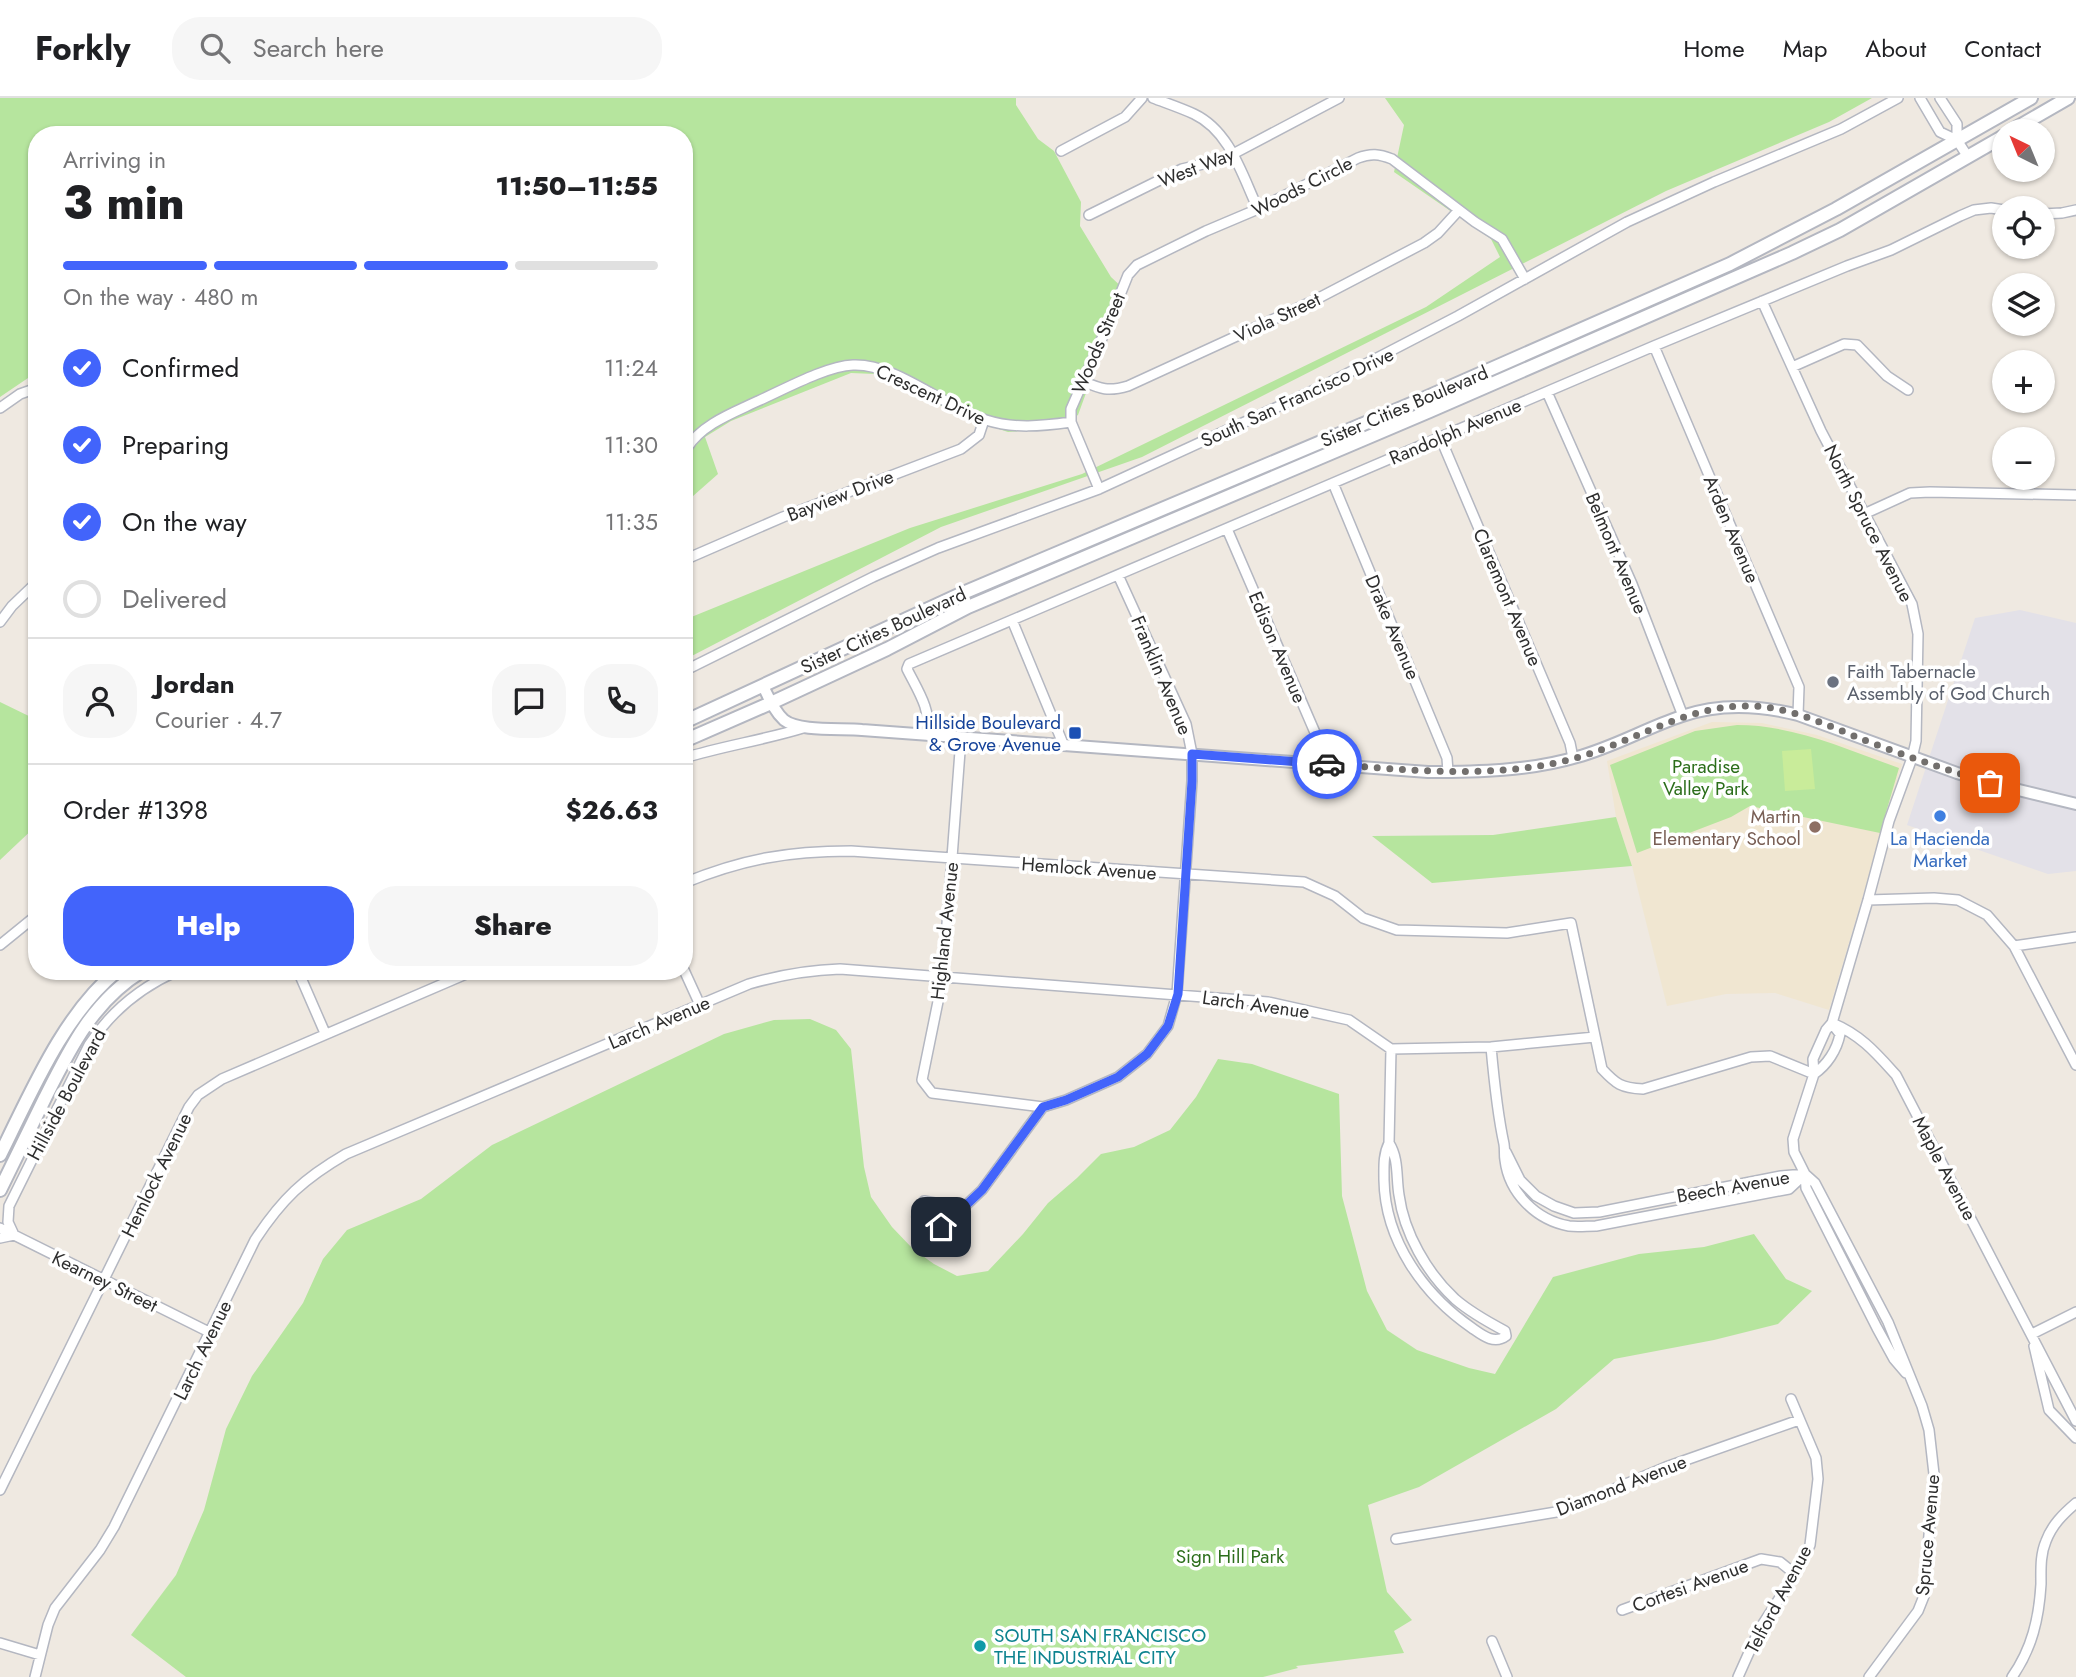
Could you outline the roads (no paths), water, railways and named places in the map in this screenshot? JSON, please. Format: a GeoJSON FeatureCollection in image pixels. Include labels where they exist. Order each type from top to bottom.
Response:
{"type":"FeatureCollection","features":[{"type":"Feature","properties":{"kind":"main road","name":"Sister Cities Boulevard"},"geometry":{"type":"LineString","coordinates":[[763,686],[963,593],[1412,404],[1730,264],[1836,209],[2031,98]]}},
{"type":"Feature","properties":{"kind":"main road"},"geometry":{"type":"LineString","coordinates":[[2032,119],[2068,98]]}},
{"type":"Feature","properties":{"kind":"main road","name":"Sister Cities Boulevard"},"geometry":{"type":"LineString","coordinates":[[771,703],[887,649],[968,607],[1430,411],[1792,253],[1840,230],[1992,143]]}},
{"type":"Feature","properties":{"kind":"main road"},"geometry":{"type":"LineString","coordinates":[[693,718],[763,686]]}},
{"type":"Feature","properties":{"kind":"main road"},"geometry":{"type":"LineString","coordinates":[[693,737],[771,703]]}},
{"type":"Feature","properties":{"kind":"main road","name":"Hillside Boulevard"},"geometry":{"type":"LineString","coordinates":[[0,1155],[65,1031],[84,1004],[108,980]]}},
{"type":"Feature","properties":{"kind":"main road","name":"Hillside Boulevard"},"geometry":{"type":"LineString","coordinates":[[0,1190],[77,1037],[104,1002],[129,980]]}},
{"type":"Feature","properties":{"kind":"street"},"geometry":{"type":"LineString","coordinates":[[1060,151],[1125,117],[1142,98]]}},
{"type":"Feature","properties":{"kind":"street"},"geometry":{"type":"LineString","coordinates":[[1153,98],[1196,114],[1212,125],[1233,154],[1258,209]]}},
{"type":"Feature","properties":{"kind":"street","name":"West Way"},"geometry":{"type":"LineString","coordinates":[[1089,215],[1182,169],[1216,162],[1339,98]]}},
{"type":"Feature","properties":{"kind":"street","name":"South San Francisco Drive"},"geometry":{"type":"LineString","coordinates":[[693,667],[873,577],[938,548],[1100,489],[1323,386],[1392,352],[1627,222],[1714,182],[1842,129],[1898,98]]}},
{"type":"Feature","properties":{"kind":"street"},"geometry":{"type":"LineString","coordinates":[[1920,98],[1940,132],[1957,140]]}},
{"type":"Feature","properties":{"kind":"street"},"geometry":{"type":"LineString","coordinates":[[1940,98],[1957,124],[1957,140],[1968,158]]}},
{"type":"Feature","properties":{"kind":"street","name":"Woods Circle"},"geometry":{"type":"LineString","coordinates":[[1128,275],[1137,265],[1206,230],[1258,209],[1369,154],[1392,159],[1502,239],[1525,279]]}},
{"type":"Feature","properties":{"kind":"street","name":"Randolph Avenue"},"geometry":{"type":"LineString","coordinates":[[928,735],[928,711],[907,669],[909,664],[1654,346],[1891,250],[1974,210],[1992,208]]}},
{"type":"Feature","properties":{"kind":"street","name":"Viola Street"},"geometry":{"type":"LineString","coordinates":[[1082,381],[1114,391],[1128,386],[1313,301],[1424,243],[1438,233],[1459,210]]}},
{"type":"Feature","properties":{"kind":"street"},"geometry":{"type":"LineString","coordinates":[[2055,213],[2076,210]]}},
{"type":"Feature","properties":{"kind":"street","name":"Woods Street"},"geometry":{"type":"LineString","coordinates":[[1071,422],[1071,409],[1128,275]]}},
{"type":"Feature","properties":{"kind":"street","name":"North Spruce Avenue"},"geometry":{"type":"LineString","coordinates":[[1762,302],[1821,431],[1912,604],[1918,634],[1916,728],[1912,758],[1889,821],[1868,900]]}},
{"type":"Feature","properties":{"kind":"street"},"geometry":{"type":"LineString","coordinates":[[1792,367],[1844,344],[1857,345],[1888,376],[1908,390]]}},
{"type":"Feature","properties":{"kind":"street","name":"Arden Avenue"},"geometry":{"type":"LineString","coordinates":[[1654,346],[1799,687],[1798,715]]}},
{"type":"Feature","properties":{"kind":"street","name":"Crescent Drive"},"geometry":{"type":"LineString","coordinates":[[693,438],[742,409],[831,370],[849,365],[868,365],[887,371],[984,420],[1026,427],[1071,422]]}},
{"type":"Feature","properties":{"kind":"street"},"geometry":{"type":"LineString","coordinates":[[0,408],[28,391]]}},
{"type":"Feature","properties":{"kind":"street","name":"Belmont Avenue"},"geometry":{"type":"LineString","coordinates":[[1546,392],[1632,584],[1683,716]]}},
{"type":"Feature","properties":{"kind":"street","name":"Bayview Drive"},"geometry":{"type":"LineString","coordinates":[[693,555],[783,517],[961,449],[979,435],[984,420]]}},
{"type":"Feature","properties":{"kind":"street"},"geometry":{"type":"LineString","coordinates":[[1071,422],[1100,489]]}},
{"type":"Feature","properties":{"kind":"street","name":"Claremont Avenue"},"geometry":{"type":"LineString","coordinates":[[1440,438],[1570,743],[1573,758]]}},
{"type":"Feature","properties":{"kind":"street","name":"Drake Avenue"},"geometry":{"type":"LineString","coordinates":[[1333,483],[1447,758],[1448,772]]}},
{"type":"Feature","properties":{"kind":"street"},"geometry":{"type":"LineString","coordinates":[[1864,514],[1910,493],[2076,495]]}},
{"type":"Feature","properties":{"kind":"street","name":"Edison Avenue"},"geometry":{"type":"LineString","coordinates":[[1227,528],[1329,765]]}},
{"type":"Feature","properties":{"kind":"street","name":"Franklin Avenue"},"geometry":{"type":"LineString","coordinates":[[1043,1107],[1118,1077],[1147,1054],[1168,1026],[1178,994],[1192,754],[1186,724],[1118,575]]}},
{"type":"Feature","properties":{"kind":"street"},"geometry":{"type":"LineString","coordinates":[[0,622],[28,591]]}},
{"type":"Feature","properties":{"kind":"street"},"geometry":{"type":"LineString","coordinates":[[1012,620],[1064,746]]}},
{"type":"Feature","properties":{"kind":"street"},"geometry":{"type":"LineString","coordinates":[[763,686],[783,719],[803,728],[851,729],[1448,772],[1503,770],[1573,758],[1606,748],[1683,716],[1743,706],[1772,708],[1990,783],[2076,804]]}},
{"type":"Feature","properties":{"kind":"street"},"geometry":{"type":"LineString","coordinates":[[693,756],[768,739],[803,728]]}},
{"type":"Feature","properties":{"kind":"street","name":"Highland Avenue"},"geometry":{"type":"LineString","coordinates":[[961,738],[943,977],[922,1080],[932,1093],[1043,1107]]}},
{"type":"Feature","properties":{"kind":"street","name":"Hemlock Avenue"},"geometry":{"type":"LineString","coordinates":[[693,880],[741,862],[776,854],[851,851],[1304,882],[1335,896],[1363,918],[1397,930],[1507,933],[1571,923],[1602,1069],[1616,1084],[1643,1089],[1751,1057],[1770,1056],[1814,1074]]}},
{"type":"Feature","properties":{"kind":"street"},"geometry":{"type":"LineString","coordinates":[[1868,900],[1958,900],[1987,915],[2014,946],[2076,1065]]}},
{"type":"Feature","properties":{"kind":"street","name":"Spruce Avenue"},"geometry":{"type":"LineString","coordinates":[[1868,900],[1832,1023],[1813,1059],[1814,1074],[1793,1139],[1794,1152],[1805,1174],[1806,1188],[1894,1359],[1911,1379],[1929,1430],[1934,1474],[1924,1596],[1918,1611],[1869,1677]]}},
{"type":"Feature","properties":{"kind":"street"},"geometry":{"type":"LineString","coordinates":[[0,945],[28,922]]}},
{"type":"Feature","properties":{"kind":"street"},"geometry":{"type":"LineString","coordinates":[[2014,946],[2076,937]]}},
{"type":"Feature","properties":{"kind":"street","name":"Larch Avenue"},"geometry":{"type":"LineString","coordinates":[[35,1677],[55,1608],[114,1527],[261,1232],[293,1190],[318,1170],[346,1154],[748,984],[808,970],[840,969],[1268,1002],[1349,1020],[1391,1049]]}},
{"type":"Feature","properties":{"kind":"street","name":"Hillside Boulevard"},"geometry":{"type":"LineString","coordinates":[[14,1235],[7,1217],[10,1201],[89,1045],[124,1003],[160,980]]}},
{"type":"Feature","properties":{"kind":"street"},"geometry":{"type":"LineString","coordinates":[[302,980],[325,1033]]}},
{"type":"Feature","properties":{"kind":"street","name":"Hemlock Avenue"},"geometry":{"type":"LineString","coordinates":[[0,1490],[189,1107],[198,1096],[222,1079],[452,980]]}},
{"type":"Feature","properties":{"kind":"street"},"geometry":{"type":"LineString","coordinates":[[689,980],[700,1005]]}},
{"type":"Feature","properties":{"kind":"street","name":"Spruce Avenue"},"geometry":{"type":"LineString","coordinates":[[1814,1074],[1824,1067],[1838,1043],[1840,1034],[1832,1023]]}},
{"type":"Feature","properties":{"kind":"street","name":"Maple Avenue"},"geometry":{"type":"LineString","coordinates":[[1832,1023],[1865,1041],[1896,1075],[2076,1421]]}},
{"type":"Feature","properties":{"kind":"street"},"geometry":{"type":"LineString","coordinates":[[1389,1143],[1395,1153],[1401,1206],[1413,1241],[1425,1262],[1455,1298],[1505,1331],[1506,1336],[1501,1340],[1486,1337],[1445,1308],[1420,1280],[1395,1235],[1384,1186],[1384,1153],[1389,1143],[1391,1049],[1491,1047],[1595,1037]]}},
{"type":"Feature","properties":{"kind":"street","name":"Beech Avenue"},"geometry":{"type":"LineString","coordinates":[[1491,1047],[1495,1100],[1505,1161],[1512,1184],[1524,1201],[1546,1218],[1569,1226],[1596,1226],[1789,1189],[1805,1174]]}},
{"type":"Feature","properties":{"kind":"street"},"geometry":{"type":"LineString","coordinates":[[950,1211],[961,1210],[982,1190],[1043,1107]]}},
{"type":"Feature","properties":{"kind":"street","name":"Beech Avenue"},"geometry":{"type":"LineString","coordinates":[[1505,1150],[1520,1180],[1536,1196],[1574,1213],[1599,1212],[1781,1176],[1805,1174]]}},
{"type":"Feature","properties":{"kind":"street","name":"Kearney Street"},"geometry":{"type":"LineString","coordinates":[[0,1228],[211,1333]]}},
{"type":"Feature","properties":{"kind":"street"},"geometry":{"type":"LineString","coordinates":[[0,1238],[14,1235]]}},
{"type":"Feature","properties":{"kind":"street"},"geometry":{"type":"LineString","coordinates":[[1445,1308],[1455,1298]]}},
{"type":"Feature","properties":{"kind":"street"},"geometry":{"type":"LineString","coordinates":[[2032,1334],[2076,1312]]}},
{"type":"Feature","properties":{"kind":"street","name":"Maple Avenue"},"geometry":{"type":"LineString","coordinates":[[2032,1334],[2049,1410],[2076,1438]]}},
{"type":"Feature","properties":{"kind":"street","name":"Telford Avenue"},"geometry":{"type":"LineString","coordinates":[[1738,1677],[1759,1630],[1810,1545],[1818,1479],[1816,1458],[1791,1399]]}},
{"type":"Feature","properties":{"kind":"street","name":"Diamond Avenue"},"geometry":{"type":"LineString","coordinates":[[1396,1539],[1562,1511],[1666,1467],[1799,1420]]}},
{"type":"Feature","properties":{"kind":"street"},"geometry":{"type":"LineString","coordinates":[[2011,1677],[2021,1665],[2031,1644],[2038,1616],[2041,1560],[2046,1541],[2059,1517],[2076,1503]]}},
{"type":"Feature","properties":{"kind":"street","name":"Cortesi Avenue"},"geometry":{"type":"LineString","coordinates":[[1622,1611],[1760,1559],[1780,1562],[1795,1574]]}},
{"type":"Feature","properties":{"kind":"street"},"geometry":{"type":"LineString","coordinates":[[1492,1641],[1507,1677]]}},
{"type":"Feature","properties":{"kind":"street"},"geometry":{"type":"LineString","coordinates":[[0,1643],[40,1655]]}},
{"type":"Feature","properties":{"kind":"place","name":"Faith Tabernacle Assembly of God Church"},"geometry":{"type":"Point","coordinates":[1833,682]}},
{"type":"Feature","properties":{"kind":"place","name":"Hillside Boulevard & Grove Avenue"},"geometry":{"type":"Point","coordinates":[1075,733]}},
{"type":"Feature","properties":{"kind":"place","name":"La Hacienda Market"},"geometry":{"type":"Point","coordinates":[1940,816]}},
{"type":"Feature","properties":{"kind":"place","name":"Martin Elementary School"},"geometry":{"type":"Point","coordinates":[1815,827]}},
{"type":"Feature","properties":{"kind":"place","name":"SOUTH SAN FRANCISCO THE INDUSTRIAL CITY"},"geometry":{"type":"Point","coordinates":[980,1646]}},
{"type":"Feature","properties":{"kind":"park label","name":"Paradise Valley Park"},"geometry":{"type":"Point","coordinates":[1706,777]}},
{"type":"Feature","properties":{"kind":"park label","name":"Sign Hill Park"},"geometry":{"type":"Point","coordinates":[1230,1556]}}]}
